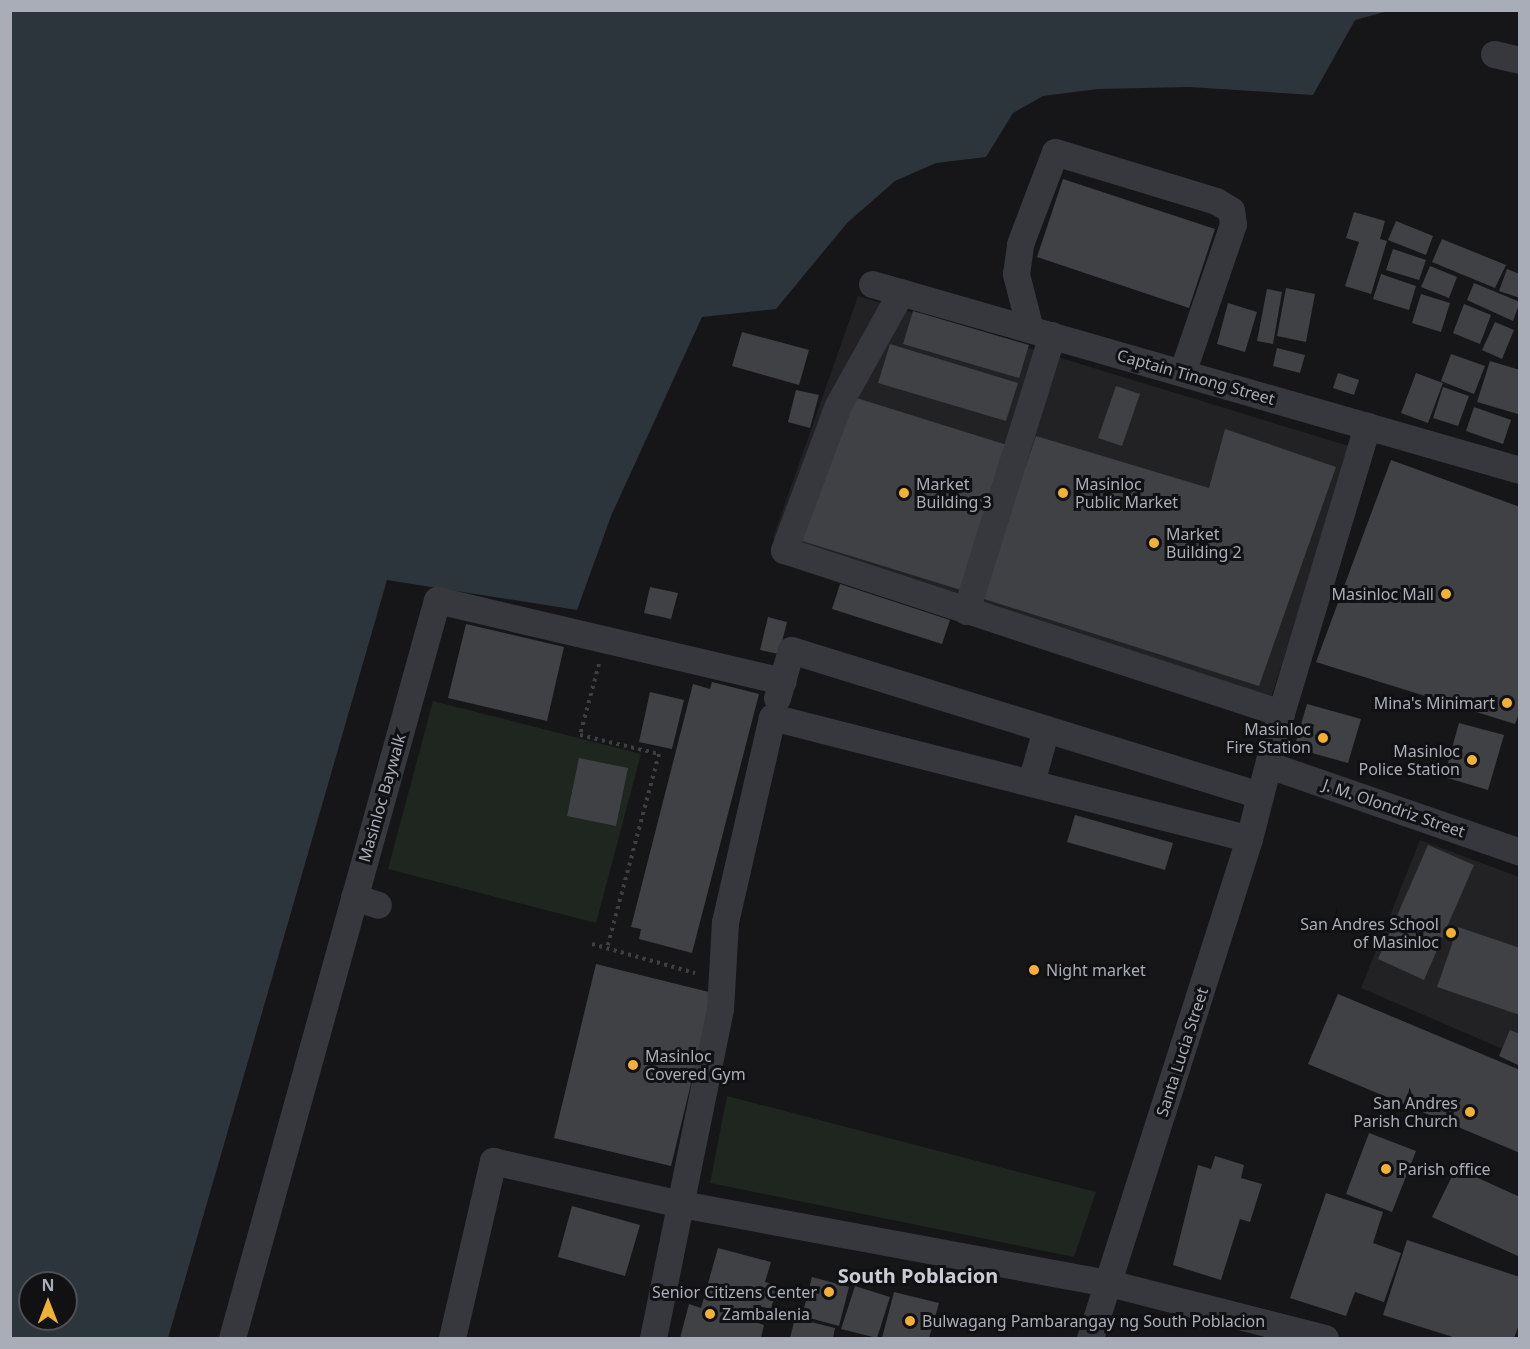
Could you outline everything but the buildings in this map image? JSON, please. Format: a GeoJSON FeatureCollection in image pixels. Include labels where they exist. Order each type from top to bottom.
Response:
{"type":"FeatureCollection","features":[{"type":"Feature","properties":{"kind":"street"},"geometry":{"type":"LineString","coordinates":[[966,611],[1041,332],[1016,274],[1020,244],[1055,152],[1216,201],[1231,210],[1233,224],[1182,373]]}},
{"type":"Feature","properties":{"kind":"street","name":"Captain Tinong Street"},"geometry":{"type":"LineString","coordinates":[[872,284],[1520,470]]}},
{"type":"Feature","properties":{"kind":"street"},"geometry":{"type":"LineString","coordinates":[[901,292],[838,405],[784,550],[1281,713]]}},
{"type":"Feature","properties":{"kind":"street","name":"Santa Lucia Street"},"geometry":{"type":"LineString","coordinates":[[1090,1338],[1249,839],[1281,713],[1367,426]]}},
{"type":"Feature","properties":{"kind":"street","name":"Masinloc Baywalk"},"geometry":{"type":"LineString","coordinates":[[232,1338],[366,901],[437,600],[783,681]]}},
{"type":"Feature","properties":{"kind":"street"},"geometry":{"type":"LineString","coordinates":[[653,1338],[720,1009],[725,922],[771,717],[791,650],[1259,795]]}},
{"type":"Feature","properties":{"kind":"street"},"geometry":{"type":"LineString","coordinates":[[771,717],[1249,839]]}},
{"type":"Feature","properties":{"kind":"street"},"geometry":{"type":"LineString","coordinates":[[1030,782],[1046,729]]}},
{"type":"Feature","properties":{"kind":"street","name":"J. M. Olondriz Street"},"geometry":{"type":"LineString","coordinates":[[1269,765],[1518,846]]}},
{"type":"Feature","properties":{"kind":"street"},"geometry":{"type":"LineString","coordinates":[[453,1338],[493,1161],[681,1204],[1109,1283],[1325,1338]]}},
{"type":"Feature","properties":{"kind":"path"},"geometry":{"type":"LineString","coordinates":[[606,640],[580,735],[658,754],[607,948]]}},
{"type":"Feature","properties":{"kind":"path"},"geometry":{"type":"LineString","coordinates":[[592,944],[720,980]]}},
{"type":"Feature","properties":{"kind":"shaded area"},"geometry":{"type":"Polygon","coordinates":[[[10,11],[1388,11],[1355,20],[1313,95],[1189,87],[1098,89],[1043,96],[1013,113],[986,157],[936,163],[895,181],[847,223],[776,309],[702,317],[611,516],[577,610],[387,580],[168,1338],[11,1338],[10,11]]]}},
{"type":"Feature","properties":{"kind":"shaded area","name":"Masinloc Public Market"},"geometry":{"type":"Polygon","coordinates":[[[858,296],[1352,447],[1270,701],[773,538],[858,296]]]}},
{"type":"Feature","properties":{"kind":"shaded area"},"geometry":{"type":"Polygon","coordinates":[[[433,701],[641,754],[596,923],[388,869],[433,701]]]}},
{"type":"Feature","properties":{"kind":"shaded area","name":"San Andres School of Masinloc"},"geometry":{"type":"Polygon","coordinates":[[[1420,840],[1519,877],[1519,1056],[1361,988],[1420,840]]]}},
{"type":"Feature","properties":{"kind":"shaded area"},"geometry":{"type":"Polygon","coordinates":[[[727,1096],[1096,1192],[1074,1257],[710,1183],[727,1096]]]}},
{"type":"Feature","properties":{"kind":"place","name":"Market Building 3"},"geometry":{"type":"Point","coordinates":[904,493]}},
{"type":"Feature","properties":{"kind":"place","name":"Masinloc Public Market"},"geometry":{"type":"Point","coordinates":[1063,493]}},
{"type":"Feature","properties":{"kind":"place","name":"Market Building 2"},"geometry":{"type":"Point","coordinates":[1154,543]}},
{"type":"Feature","properties":{"kind":"place","name":"Masinloc Mall"},"geometry":{"type":"Point","coordinates":[1446,594]}},
{"type":"Feature","properties":{"kind":"place","name":"Mina's Minimart"},"geometry":{"type":"Point","coordinates":[1507,703]}},
{"type":"Feature","properties":{"kind":"place","name":"Masinloc Fire Station"},"geometry":{"type":"Point","coordinates":[1323,738]}},
{"type":"Feature","properties":{"kind":"place","name":"Masinloc Police Station"},"geometry":{"type":"Point","coordinates":[1472,760]}},
{"type":"Feature","properties":{"kind":"place","name":"San Andres School of Masinloc"},"geometry":{"type":"Point","coordinates":[1451,933]}},
{"type":"Feature","properties":{"kind":"place","name":"Night market"},"geometry":{"type":"Point","coordinates":[1034,970]}},
{"type":"Feature","properties":{"kind":"place","name":"Masinloc Covered Gym"},"geometry":{"type":"Point","coordinates":[633,1065]}},
{"type":"Feature","properties":{"kind":"place","name":"San Andres Parish Church"},"geometry":{"type":"Point","coordinates":[1470,1112]}},
{"type":"Feature","properties":{"kind":"place","name":"Parish office"},"geometry":{"type":"Point","coordinates":[1386,1169]}},
{"type":"Feature","properties":{"kind":"place","name":"Senior Citizens Center"},"geometry":{"type":"Point","coordinates":[829,1292]}},
{"type":"Feature","properties":{"kind":"place","name":"Zambalenia"},"geometry":{"type":"Point","coordinates":[710,1314]}},
{"type":"Feature","properties":{"kind":"place","name":"Bulwagang Pambarangay ng South Poblacion"},"geometry":{"type":"Point","coordinates":[910,1321]}},
{"type":"Feature","properties":{"kind":"district","name":"South Poblacion"},"geometry":{"type":"Point","coordinates":[918,1275]}}]}
